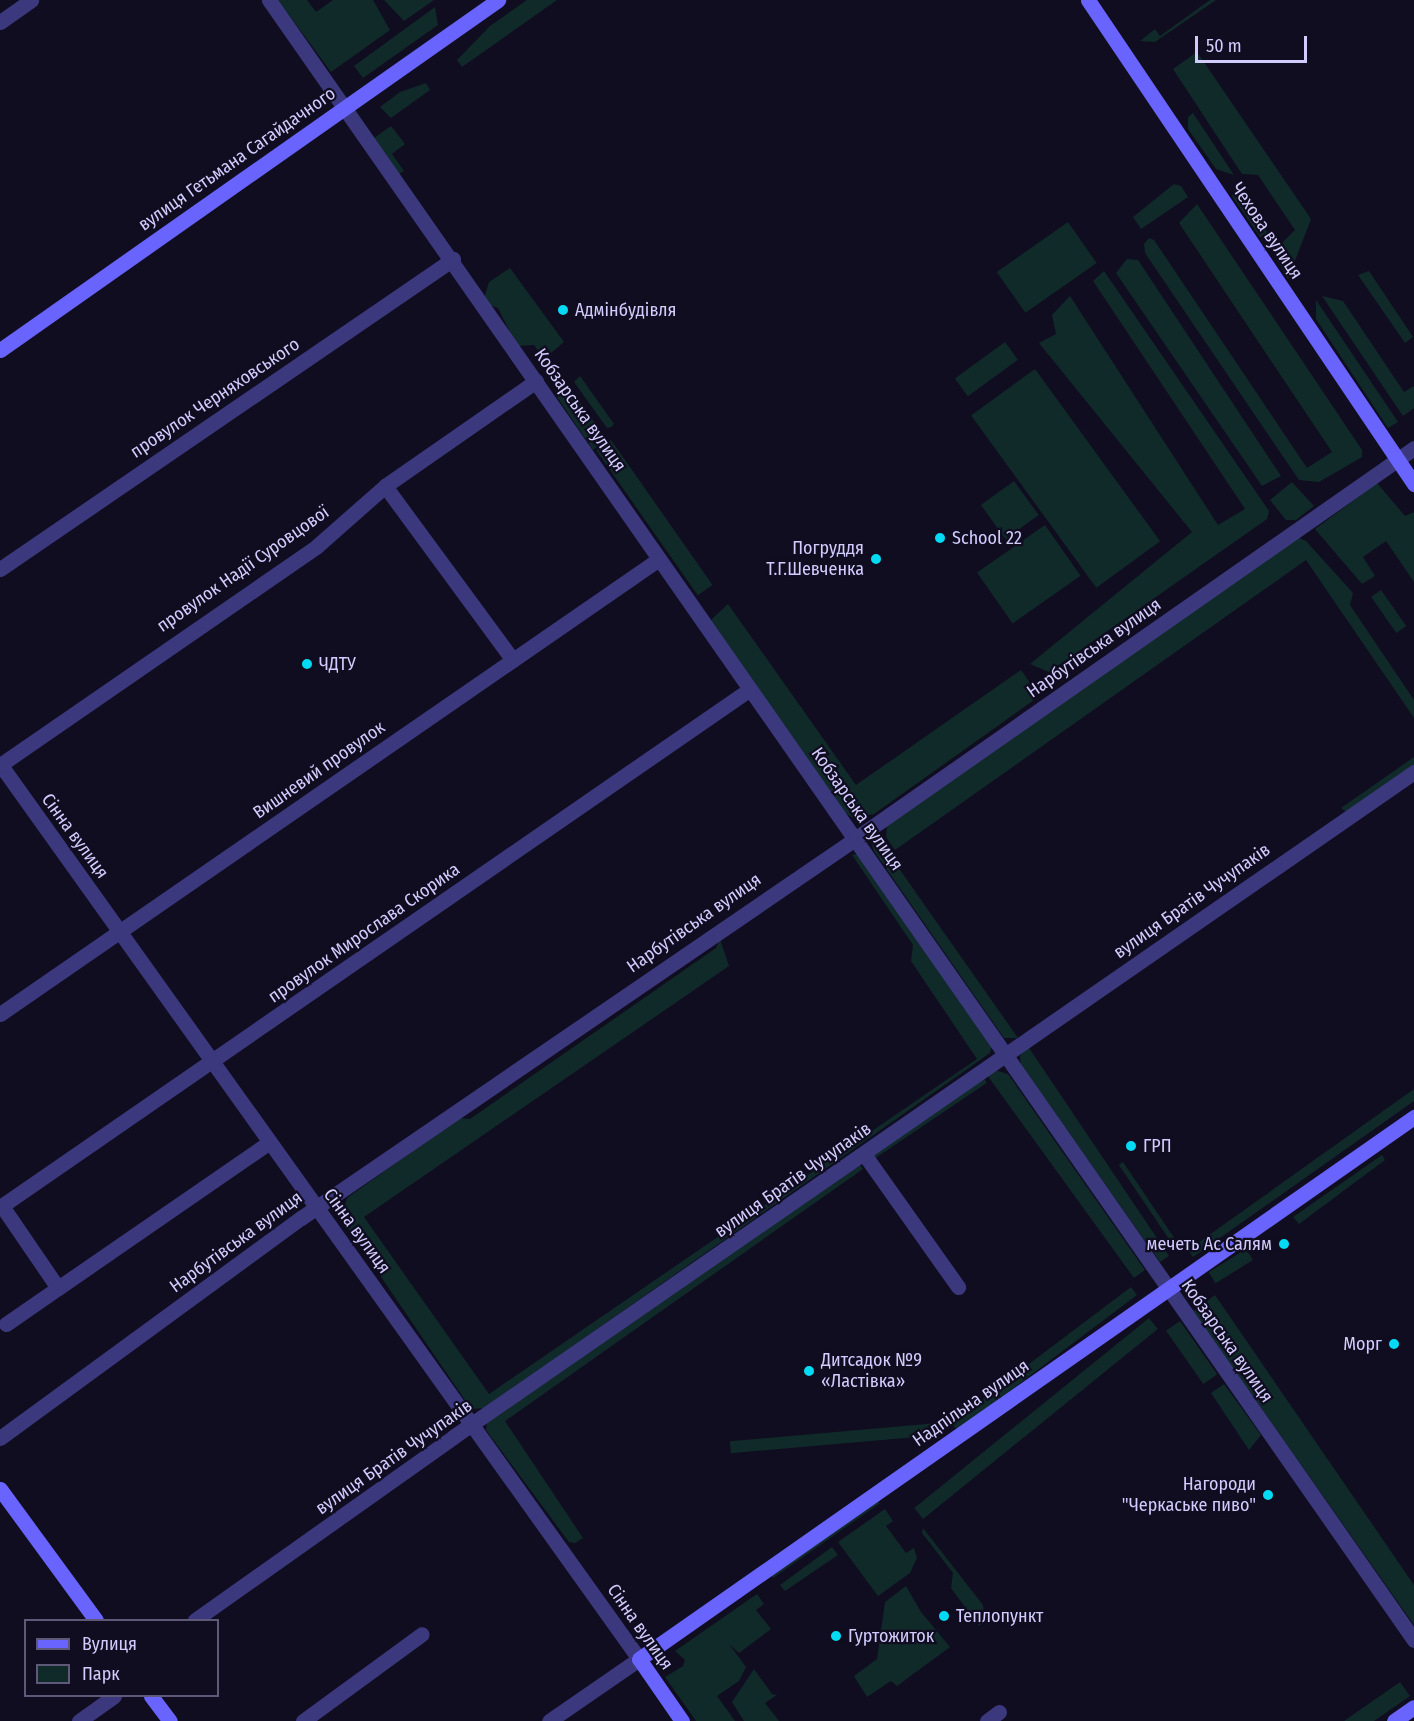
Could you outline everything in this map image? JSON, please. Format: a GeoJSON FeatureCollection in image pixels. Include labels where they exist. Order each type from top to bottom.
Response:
{"type":"FeatureCollection","features":[{"type":"Feature","properties":{"kind":"main road","name":"вулиця Гетьмана Сагайдачного"},"geometry":{"type":"LineString","coordinates":[[0,350],[498,0]]}},
{"type":"Feature","properties":{"kind":"main road","name":"Чехова вулиця"},"geometry":{"type":"LineString","coordinates":[[1088,0],[1414,484]]}},
{"type":"Feature","properties":{"kind":"main road","name":"Надпільна вулиця"},"geometry":{"type":"LineString","coordinates":[[639,1659],[1414,1117]]}},
{"type":"Feature","properties":{"kind":"main road"},"geometry":{"type":"LineString","coordinates":[[0,1489],[95,1619]]}},
{"type":"Feature","properties":{"kind":"main road","name":"Сінна вулиця"},"geometry":{"type":"LineString","coordinates":[[639,1659],[682,1721]]}},
{"type":"Feature","properties":{"kind":"main road"},"geometry":{"type":"LineString","coordinates":[[152,1697],[170,1721]]}},
{"type":"Feature","properties":{"kind":"main road"},"geometry":{"type":"LineString","coordinates":[[1394,1721],[1414,1707]]}},
{"type":"Feature","properties":{"kind":"street"},"geometry":{"type":"LineString","coordinates":[[0,22],[31,0]]}},
{"type":"Feature","properties":{"kind":"street","name":"Кобзарська вулиця"},"geometry":{"type":"LineString","coordinates":[[269,0],[453,259],[1167,1290],[1414,1640]]}},
{"type":"Feature","properties":{"kind":"street","name":"провулок Черняховського"},"geometry":{"type":"LineString","coordinates":[[0,569],[453,259]]}},
{"type":"Feature","properties":{"kind":"street","name":"провулок Надії Суровцової"},"geometry":{"type":"LineString","coordinates":[[0,765],[317,546],[386,486],[536,381]]}},
{"type":"Feature","properties":{"kind":"street","name":"Нарбутівська вулиця"},"geometry":{"type":"LineString","coordinates":[[0,1438],[317,1208],[855,839],[1414,448]]}},
{"type":"Feature","properties":{"kind":"street"},"geometry":{"type":"LineString","coordinates":[[386,486],[513,660]]}},
{"type":"Feature","properties":{"kind":"street","name":"Вишневий провулок"},"geometry":{"type":"LineString","coordinates":[[0,1014],[659,559]]}},
{"type":"Feature","properties":{"kind":"street","name":"провулок Мирослава Скорика"},"geometry":{"type":"LineString","coordinates":[[1,1207],[750,689]]}},
{"type":"Feature","properties":{"kind":"street","name":"Сінна вулиця"},"geometry":{"type":"LineString","coordinates":[[0,765],[639,1659]]}},
{"type":"Feature","properties":{"kind":"street","name":"вулиця Братів Чучупаків"},"geometry":{"type":"LineString","coordinates":[[196,1619],[1005,1054],[1414,772]]}},
{"type":"Feature","properties":{"kind":"street"},"geometry":{"type":"LineString","coordinates":[[6,1324],[270,1142]]}},
{"type":"Feature","properties":{"kind":"street"},"geometry":{"type":"LineString","coordinates":[[864,1154],[958,1287]]}},
{"type":"Feature","properties":{"kind":"street"},"geometry":{"type":"LineString","coordinates":[[1,1207],[58,1288]]}},
{"type":"Feature","properties":{"kind":"street"},"geometry":{"type":"LineString","coordinates":[[303,1721],[422,1634]]}},
{"type":"Feature","properties":{"kind":"street","name":"Надпільна вулиця"},"geometry":{"type":"LineString","coordinates":[[549,1721],[639,1659]]}},
{"type":"Feature","properties":{"kind":"street"},"geometry":{"type":"LineString","coordinates":[[79,1721],[111,1697]]}},
{"type":"Feature","properties":{"kind":"green space"},"geometry":{"type":"Polygon","coordinates":[[[278,0],[307,0],[316,12],[333,0],[373,0],[390,30],[331,72],[278,0]]]}},
{"type":"Feature","properties":{"kind":"green space"},"geometry":{"type":"Polygon","coordinates":[[[384,0],[434,0],[404,21],[384,0]]]}},
{"type":"Feature","properties":{"kind":"green space"},"geometry":{"type":"Polygon","coordinates":[[[527,0],[557,0],[462,67],[457,60],[490,26],[527,0]]]}},
{"type":"Feature","properties":{"kind":"green space"},"geometry":{"type":"Polygon","coordinates":[[[1210,0],[1216,0],[1155,42],[1140,41],[1155,29],[1160,36],[1210,0]]]}},
{"type":"Feature","properties":{"kind":"green space"},"geometry":{"type":"Polygon","coordinates":[[[435,7],[438,25],[363,78],[354,66],[435,7]]]}},
{"type":"Feature","properties":{"kind":"green space"},"geometry":{"type":"Polygon","coordinates":[[[1197,52],[1311,219],[1288,279],[1275,257],[1277,248],[1295,230],[1258,175],[1242,174],[1173,69],[1197,52]]]}},
{"type":"Feature","properties":{"kind":"green space"},"geometry":{"type":"Polygon","coordinates":[[[426,83],[430,90],[391,118],[380,107],[400,92],[426,83]]]}},
{"type":"Feature","properties":{"kind":"green space"},"geometry":{"type":"Polygon","coordinates":[[[1193,113],[1234,175],[1216,169],[1188,129],[1188,117],[1193,113]]]}},
{"type":"Feature","properties":{"kind":"green space"},"geometry":{"type":"Polygon","coordinates":[[[391,126],[405,144],[392,154],[404,171],[399,174],[374,138],[391,126]]]}},
{"type":"Feature","properties":{"kind":"green space"},"geometry":{"type":"Polygon","coordinates":[[[1174,184],[1181,186],[1188,197],[1141,229],[1133,217],[1174,184]]]}},
{"type":"Feature","properties":{"kind":"green space"},"geometry":{"type":"Polygon","coordinates":[[[1235,188],[1267,231],[1265,237],[1260,237],[1232,196],[1235,188]]]}},
{"type":"Feature","properties":{"kind":"green space"},"geometry":{"type":"Polygon","coordinates":[[[1197,204],[1362,450],[1362,457],[1319,482],[1299,480],[1145,253],[1144,244],[1149,238],[1154,240],[1307,468],[1332,452],[1179,223],[1197,204]]]}},
{"type":"Feature","properties":{"kind":"green space"},"geometry":{"type":"Polygon","coordinates":[[[1068,222],[1097,263],[1025,313],[997,272],[1068,222]]]}},
{"type":"Feature","properties":{"kind":"green space"},"geometry":{"type":"Polygon","coordinates":[[[1127,259],[1138,260],[1281,476],[1262,486],[1116,273],[1127,259]]]}},
{"type":"Feature","properties":{"kind":"green space"},"geometry":{"type":"Polygon","coordinates":[[[510,268],[564,342],[544,359],[534,345],[517,346],[498,308],[486,304],[484,298],[489,282],[510,268]]]}},
{"type":"Feature","properties":{"kind":"green space"},"geometry":{"type":"Polygon","coordinates":[[[1104,271],[1269,511],[1267,519],[1049,672],[1030,664],[1192,532],[1039,343],[1056,334],[1052,315],[1070,296],[1218,525],[1245,509],[1093,281],[1104,271]]]}},
{"type":"Feature","properties":{"kind":"green space"},"geometry":{"type":"Polygon","coordinates":[[[1369,271],[1413,337],[1405,343],[1358,275],[1369,271]]]}},
{"type":"Feature","properties":{"kind":"green space"},"geometry":{"type":"Polygon","coordinates":[[[1322,296],[1343,301],[1404,392],[1414,386],[1414,408],[1403,416],[1322,296]]]}},
{"type":"Feature","properties":{"kind":"green space"},"geometry":{"type":"Polygon","coordinates":[[[1316,300],[1398,422],[1388,428],[1316,319],[1316,300]]]}},
{"type":"Feature","properties":{"kind":"green space"},"geometry":{"type":"Polygon","coordinates":[[[1005,342],[1018,360],[968,396],[955,378],[1005,342]]]}},
{"type":"Feature","properties":{"kind":"green space"},"geometry":{"type":"Polygon","coordinates":[[[1035,369],[1160,541],[1096,588],[971,415],[1035,369]]]}},
{"type":"Feature","properties":{"kind":"green space"},"geometry":{"type":"Polygon","coordinates":[[[560,376],[607,440],[593,450],[555,394],[560,376]]]}},
{"type":"Feature","properties":{"kind":"green space"},"geometry":{"type":"Polygon","coordinates":[[[580,376],[614,424],[611,427],[607,428],[574,382],[580,376]]]}},
{"type":"Feature","properties":{"kind":"green space"},"geometry":{"type":"Polygon","coordinates":[[[611,440],[713,585],[698,595],[596,450],[611,440]]]}},
{"type":"Feature","properties":{"kind":"green space"},"geometry":{"type":"Polygon","coordinates":[[[1014,481],[1039,515],[1006,539],[981,505],[1014,481]]]}},
{"type":"Feature","properties":{"kind":"green space"},"geometry":{"type":"Polygon","coordinates":[[[1292,482],[1314,506],[1296,520],[1286,520],[1270,500],[1292,482]]]}},
{"type":"Feature","properties":{"kind":"green space"},"geometry":{"type":"Polygon","coordinates":[[[1377,483],[1405,516],[1414,512],[1414,582],[1386,541],[1363,557],[1375,576],[1362,584],[1315,529],[1377,483]]]}},
{"type":"Feature","properties":{"kind":"green space"},"geometry":{"type":"Polygon","coordinates":[[[1045,525],[1081,576],[1013,623],[977,573],[1045,525]]]}},
{"type":"Feature","properties":{"kind":"green space"},"geometry":{"type":"Polygon","coordinates":[[[1297,537],[1306,541],[1353,593],[1350,605],[1414,700],[1414,718],[1306,560],[895,850],[886,837],[887,824],[1297,537]]]}},
{"type":"Feature","properties":{"kind":"green space"},"geometry":{"type":"Polygon","coordinates":[[[1381,590],[1406,626],[1396,633],[1371,597],[1381,590]]]}},
{"type":"Feature","properties":{"kind":"green space"},"geometry":{"type":"Polygon","coordinates":[[[728,604],[856,785],[1021,670],[1037,693],[1034,700],[874,814],[853,818],[844,812],[711,620],[728,604]]]}},
{"type":"Feature","properties":{"kind":"green space"},"geometry":{"type":"Polygon","coordinates":[[[1414,757],[1414,766],[1346,812],[1341,808],[1414,757]]]}},
{"type":"Feature","properties":{"kind":"green space"},"geometry":{"type":"Polygon","coordinates":[[[877,834],[1018,1038],[1004,1038],[874,851],[871,842],[877,834]]]}},
{"type":"Feature","properties":{"kind":"green space"},"geometry":{"type":"Polygon","coordinates":[[[857,854],[992,1045],[990,1053],[485,1408],[471,1409],[341,1218],[347,1198],[459,1118],[470,1119],[716,948],[720,939],[729,966],[364,1217],[489,1394],[977,1059],[911,961],[913,945],[852,855],[857,854]]]}},
{"type":"Feature","properties":{"kind":"green space"},"geometry":{"type":"Polygon","coordinates":[[[1027,1045],[1169,1256],[1160,1262],[1021,1065],[1020,1056],[1027,1045]]]}},
{"type":"Feature","properties":{"kind":"green space"},"geometry":{"type":"Polygon","coordinates":[[[995,1070],[1008,1074],[1145,1270],[1134,1278],[987,1075],[995,1070]]]}},
{"type":"Feature","properties":{"kind":"green space"},"geometry":{"type":"Polygon","coordinates":[[[983,1077],[987,1083],[873,1160],[869,1154],[983,1077]]]}},
{"type":"Feature","properties":{"kind":"green space"},"geometry":{"type":"Polygon","coordinates":[[[1414,1089],[1414,1101],[1193,1257],[1188,1250],[1414,1089]]]}},
{"type":"Feature","properties":{"kind":"green space"},"geometry":{"type":"Polygon","coordinates":[[[1382,1155],[1385,1160],[1299,1224],[1293,1217],[1382,1155]]]}},
{"type":"Feature","properties":{"kind":"green space"},"geometry":{"type":"Polygon","coordinates":[[[858,1162],[863,1169],[505,1421],[583,1538],[575,1543],[569,1542],[486,1430],[487,1421],[858,1162]]]}},
{"type":"Feature","properties":{"kind":"green space"},"geometry":{"type":"Polygon","coordinates":[[[1123,1162],[1181,1248],[1177,1251],[1119,1165],[1123,1162]]]}},
{"type":"Feature","properties":{"kind":"green space"},"geometry":{"type":"Polygon","coordinates":[[[1246,1249],[1253,1260],[1216,1283],[1209,1272],[1246,1249]]]}},
{"type":"Feature","properties":{"kind":"green space"},"geometry":{"type":"Polygon","coordinates":[[[1131,1287],[1137,1295],[957,1430],[951,1422],[1131,1287]]]}},
{"type":"Feature","properties":{"kind":"green space"},"geometry":{"type":"Polygon","coordinates":[[[1215,1295],[1414,1585],[1414,1625],[1193,1311],[1215,1295]]]}},
{"type":"Feature","properties":{"kind":"green space"},"geometry":{"type":"Polygon","coordinates":[[[1149,1318],[1158,1329],[923,1519],[914,1508],[1149,1318]]]}},
{"type":"Feature","properties":{"kind":"green space"},"geometry":{"type":"Polygon","coordinates":[[[1180,1321],[1217,1374],[1203,1384],[1166,1331],[1180,1321]]]}},
{"type":"Feature","properties":{"kind":"green space"},"geometry":{"type":"Polygon","coordinates":[[[1224,1384],[1261,1435],[1249,1450],[1211,1393],[1224,1384]]]}},
{"type":"Feature","properties":{"kind":"green space"},"geometry":{"type":"Polygon","coordinates":[[[938,1423],[939,1435],[731,1453],[730,1441],[938,1423]]]}},
{"type":"Feature","properties":{"kind":"green space"},"geometry":{"type":"Polygon","coordinates":[[[873,1499],[880,1503],[773,1578],[766,1569],[873,1499]]]}},
{"type":"Feature","properties":{"kind":"green space"},"geometry":{"type":"Polygon","coordinates":[[[885,1509],[893,1521],[886,1526],[906,1553],[914,1548],[917,1558],[910,1573],[878,1596],[838,1542],[885,1509]]]}},
{"type":"Feature","properties":{"kind":"green space"},"geometry":{"type":"Polygon","coordinates":[[[923,1528],[983,1605],[985,1622],[979,1626],[951,1588],[953,1573],[922,1533],[923,1528]]]}},
{"type":"Feature","properties":{"kind":"green space"},"geometry":{"type":"Polygon","coordinates":[[[832,1547],[838,1555],[785,1591],[780,1585],[832,1547]]]}},
{"type":"Feature","properties":{"kind":"green space"},"geometry":{"type":"Polygon","coordinates":[[[906,1586],[921,1612],[950,1647],[897,1686],[891,1681],[867,1697],[854,1676],[877,1659],[885,1602],[906,1586]]]}},
{"type":"Feature","properties":{"kind":"green space"},"geometry":{"type":"Polygon","coordinates":[[[757,1594],[764,1604],[756,1610],[771,1629],[739,1653],[729,1644],[746,1667],[739,1681],[717,1696],[735,1721],[696,1721],[665,1677],[683,1666],[685,1660],[675,1651],[757,1594]]]}},
{"type":"Feature","properties":{"kind":"green space"},"geometry":{"type":"Polygon","coordinates":[[[754,1669],[772,1694],[777,1695],[765,1703],[779,1721],[744,1721],[732,1702],[754,1669]]]}},
{"type":"Feature","properties":{"kind":"green space"},"geometry":{"type":"Polygon","coordinates":[[[1400,1682],[1410,1696],[1374,1721],[1344,1721],[1400,1682]]]}},
{"type":"Feature","properties":{"kind":"place","name":"Адмінбудівля"},"geometry":{"type":"Point","coordinates":[563,310]}},
{"type":"Feature","properties":{"kind":"place","name":"School 22"},"geometry":{"type":"Point","coordinates":[940,538]}},
{"type":"Feature","properties":{"kind":"place","name":"Погруддя Т.Г.Шевченка"},"geometry":{"type":"Point","coordinates":[876,559]}},
{"type":"Feature","properties":{"kind":"place","name":"ЧДТУ"},"geometry":{"type":"Point","coordinates":[307,664]}},
{"type":"Feature","properties":{"kind":"place","name":"ГРП"},"geometry":{"type":"Point","coordinates":[1131,1146]}},
{"type":"Feature","properties":{"kind":"place","name":"мечеть Ас Салям"},"geometry":{"type":"Point","coordinates":[1284,1244]}},
{"type":"Feature","properties":{"kind":"place","name":"Морг"},"geometry":{"type":"Point","coordinates":[1394,1344]}},
{"type":"Feature","properties":{"kind":"place","name":"Дитсадок №9 «Ластівка»"},"geometry":{"type":"Point","coordinates":[809,1371]}},
{"type":"Feature","properties":{"kind":"place","name":"Нагороди \"Черкаське пиво\""},"geometry":{"type":"Point","coordinates":[1268,1495]}},
{"type":"Feature","properties":{"kind":"place","name":"Теплопункт"},"geometry":{"type":"Point","coordinates":[944,1616]}},
{"type":"Feature","properties":{"kind":"place","name":"Гуртожиток"},"geometry":{"type":"Point","coordinates":[836,1636]}}]}
